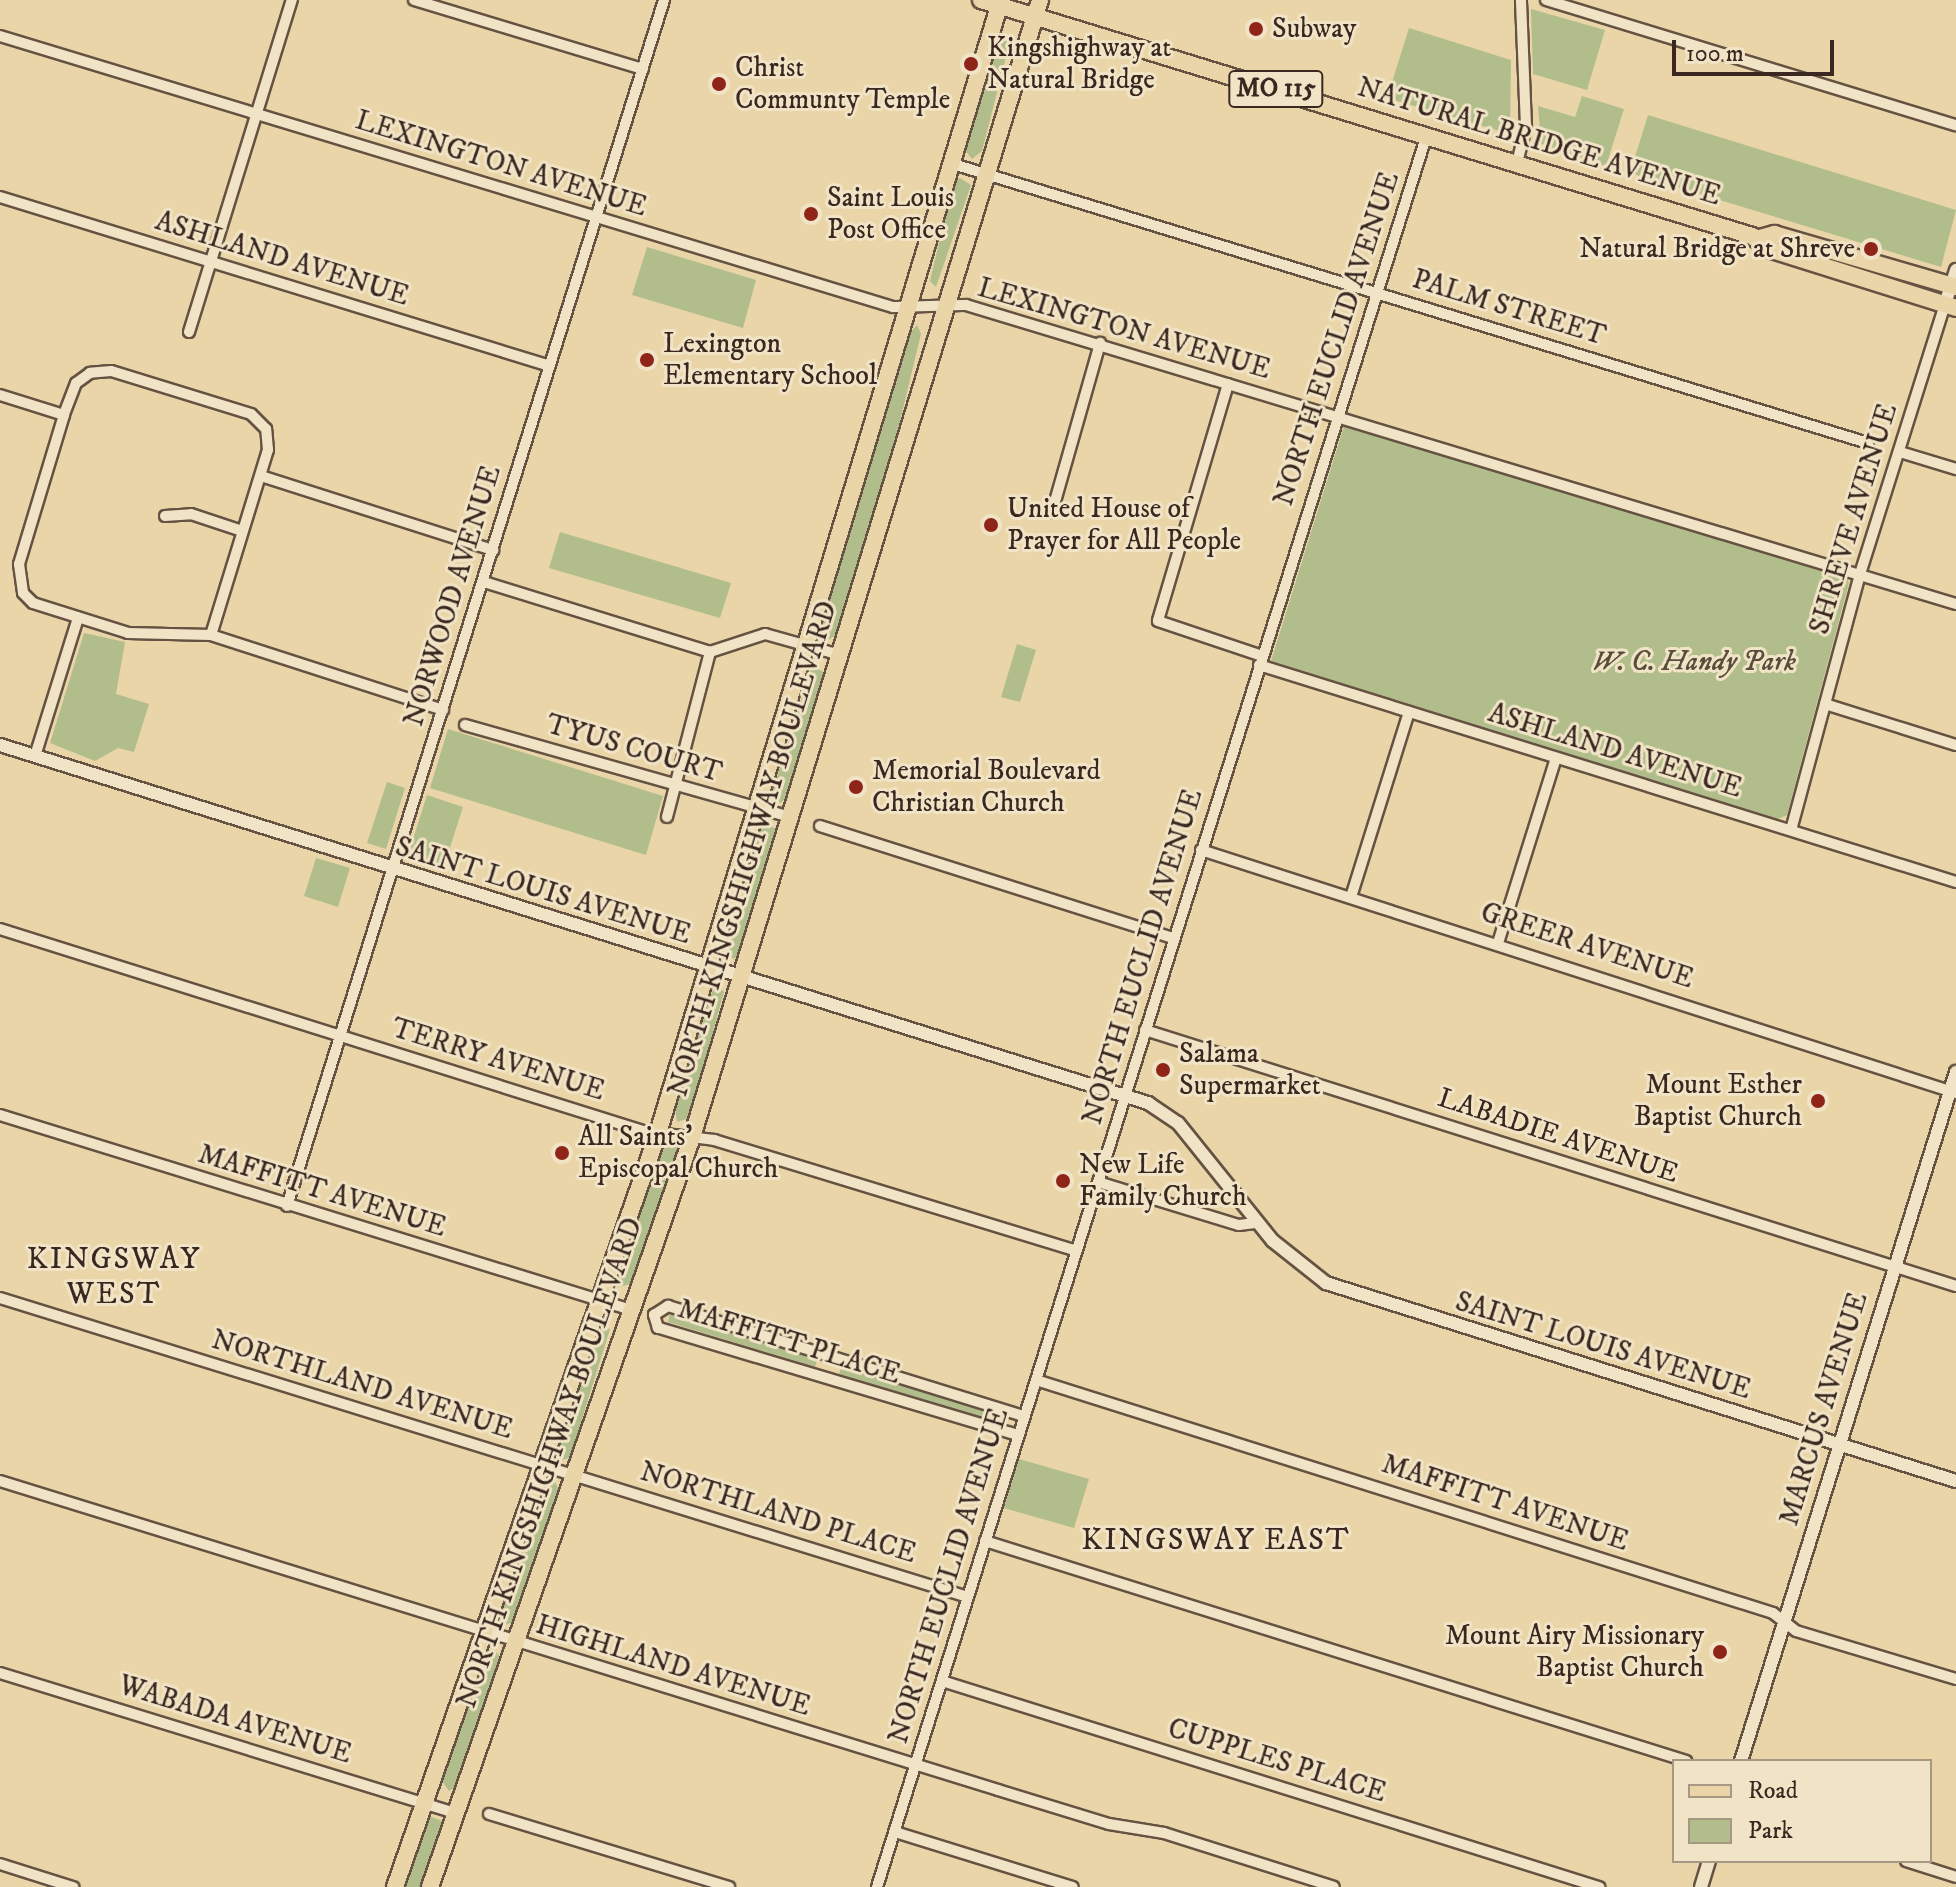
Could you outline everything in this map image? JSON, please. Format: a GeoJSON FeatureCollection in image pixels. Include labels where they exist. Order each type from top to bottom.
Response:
{"type":"FeatureCollection","features":[{"type":"Feature","properties":{"kind":"main road","name":"NATURAL BRIDGE AVENUE"},"geometry":{"type":"LineString","coordinates":[[981,0],[1037,8],[1517,163],[1760,238],[1774,234],[1953,292]]}},
{"type":"Feature","properties":{"kind":"main road","name":"NORTH KINGSHIGHWAY BOULEVARD"},"geometry":{"type":"LineString","coordinates":[[395,1887],[539,1465],[658,1133],[911,307],[1000,3]]}},
{"type":"Feature","properties":{"kind":"main road","name":"NORTH KINGSHIGHWAY BOULEVARD"},"geometry":{"type":"LineString","coordinates":[[430,1887],[692,1137],[743,980],[1037,8]]}},
{"type":"Feature","properties":{"kind":"main road","name":"NATURAL BRIDGE AVENUE"},"geometry":{"type":"LineString","coordinates":[[1760,238],[1769,249],[1842,272],[1861,272],[1953,292]]}},
{"type":"Feature","properties":{"kind":"street"},"geometry":{"type":"LineString","coordinates":[[189,332],[292,0]]}},
{"type":"Feature","properties":{"kind":"street"},"geometry":{"type":"LineString","coordinates":[[414,0],[643,69]]}},
{"type":"Feature","properties":{"kind":"street","name":"NORWOOD AVENUE"},"geometry":{"type":"LineString","coordinates":[[287,1206],[664,0]]}},
{"type":"Feature","properties":{"kind":"street"},"geometry":{"type":"LineString","coordinates":[[1517,163],[1526,126],[1521,0]]}},
{"type":"Feature","properties":{"kind":"street"},"geometry":{"type":"LineString","coordinates":[[1546,0],[1956,125]]}},
{"type":"Feature","properties":{"kind":"street","name":"LEXINGTON AVENUE"},"geometry":{"type":"LineString","coordinates":[[0,36],[893,307],[966,305],[1100,343],[1956,604]]}},
{"type":"Feature","properties":{"kind":"street","name":"NORTH EUCLID AVENUE"},"geometry":{"type":"LineString","coordinates":[[877,1887],[1427,134]]}},
{"type":"Feature","properties":{"kind":"street","name":"PALM STREET"},"geometry":{"type":"LineString","coordinates":[[953,164],[1868,443]]}},
{"type":"Feature","properties":{"kind":"street","name":"ASHLAND AVENUE"},"geometry":{"type":"LineString","coordinates":[[0,197],[550,366]]}},
{"type":"Feature","properties":{"kind":"street","name":"SHREVE AVENUE"},"geometry":{"type":"LineString","coordinates":[[1791,830],[1860,574],[1953,292]]}},
{"type":"Feature","properties":{"kind":"street"},"geometry":{"type":"LineString","coordinates":[[1052,512],[1100,343]]}},
{"type":"Feature","properties":{"kind":"street"},"geometry":{"type":"LineString","coordinates":[[211,635],[268,450],[266,429],[251,414],[111,371],[90,373],[76,383],[64,415],[19,564],[23,593],[33,603],[128,633],[211,635],[443,710]]}},
{"type":"Feature","properties":{"kind":"street","name":"ASHLAND AVENUE"},"geometry":{"type":"LineString","coordinates":[[1228,384],[1158,621],[1260,661],[1409,712],[1956,882]]}},
{"type":"Feature","properties":{"kind":"street"},"geometry":{"type":"LineString","coordinates":[[0,395],[64,415]]}},
{"type":"Feature","properties":{"kind":"street"},"geometry":{"type":"LineString","coordinates":[[1900,452],[1956,469]]}},
{"type":"Feature","properties":{"kind":"street"},"geometry":{"type":"LineString","coordinates":[[261,476],[493,550]]}},
{"type":"Feature","properties":{"kind":"street"},"geometry":{"type":"LineString","coordinates":[[165,516],[191,514],[242,531]]}},
{"type":"Feature","properties":{"kind":"street"},"geometry":{"type":"LineString","coordinates":[[484,582],[710,652],[765,634],[840,655]]}},
{"type":"Feature","properties":{"kind":"street"},"geometry":{"type":"LineString","coordinates":[[35,756],[78,618]]}},
{"type":"Feature","properties":{"kind":"street"},"geometry":{"type":"LineString","coordinates":[[667,817],[710,652]]}},
{"type":"Feature","properties":{"kind":"street"},"geometry":{"type":"LineString","coordinates":[[1825,704],[1956,745]]}},
{"type":"Feature","properties":{"kind":"street"},"geometry":{"type":"LineString","coordinates":[[1351,897],[1409,712]]}},
{"type":"Feature","properties":{"kind":"street","name":"TYUS COURT"},"geometry":{"type":"LineString","coordinates":[[465,725],[674,788],[791,817]]}},
{"type":"Feature","properties":{"kind":"street","name":"SAINT LOUIS AVENUE"},"geometry":{"type":"LineString","coordinates":[[0,745],[743,980],[1125,1095],[1178,1123],[1255,1223],[1298,1264],[1350,1293],[1956,1481]]}},
{"type":"Feature","properties":{"kind":"street"},"geometry":{"type":"LineString","coordinates":[[1498,943],[1556,758]]}},
{"type":"Feature","properties":{"kind":"street"},"geometry":{"type":"LineString","coordinates":[[820,826],[1174,938]]}},
{"type":"Feature","properties":{"kind":"street","name":"GREER AVENUE"},"geometry":{"type":"LineString","coordinates":[[1201,850],[1498,943],[1953,1092]]}},
{"type":"Feature","properties":{"kind":"street","name":"TERRY AVENUE"},"geometry":{"type":"LineString","coordinates":[[0,929],[658,1133],[692,1137],[1076,1251]]}},
{"type":"Feature","properties":{"kind":"street","name":"LABADIE AVENUE"},"geometry":{"type":"LineString","coordinates":[[1145,1030],[1956,1286]]}},
{"type":"Feature","properties":{"kind":"street","name":"MARCUS AVENUE"},"geometry":{"type":"LineString","coordinates":[[1742,1759],[1894,1267],[1953,1092],[1956,1072]]}},
{"type":"Feature","properties":{"kind":"street","name":"MAFFITT AVENUE"},"geometry":{"type":"LineString","coordinates":[[0,1115],[631,1310]]}},
{"type":"Feature","properties":{"kind":"street"},"geometry":{"type":"LineString","coordinates":[[1098,1182],[1239,1225],[1255,1223]]}},
{"type":"Feature","properties":{"kind":"street","name":"NORTHLAND AVENUE"},"geometry":{"type":"LineString","coordinates":[[0,1298],[573,1475]]}},
{"type":"Feature","properties":{"kind":"street","name":"MAFFITT PLACE"},"geometry":{"type":"LineString","coordinates":[[1018,1435],[658,1328],[654,1315],[668,1306],[1024,1416]]}},
{"type":"Feature","properties":{"kind":"street","name":"MAFFITT AVENUE"},"geometry":{"type":"LineString","coordinates":[[1036,1380],[1760,1609],[1796,1631],[1956,1679]]}},
{"type":"Feature","properties":{"kind":"street","name":"NORTHLAND PLACE"},"geometry":{"type":"LineString","coordinates":[[573,1475],[968,1597]]}},
{"type":"Feature","properties":{"kind":"street","name":"HIGHLAND AVENUE"},"geometry":{"type":"LineString","coordinates":[[0,1481],[1109,1824],[1164,1833],[1334,1887]]}},
{"type":"Feature","properties":{"kind":"street"},"geometry":{"type":"LineString","coordinates":[[985,1541],[1680,1759]]}},
{"type":"Feature","properties":{"kind":"street","name":"WABADA AVENUE"},"geometry":{"type":"LineString","coordinates":[[0,1673],[456,1813]]}},
{"type":"Feature","properties":{"kind":"street","name":"CUPPLES PLACE"},"geometry":{"type":"LineString","coordinates":[[942,1681],[1599,1887]]}},
{"type":"Feature","properties":{"kind":"street"},"geometry":{"type":"LineString","coordinates":[[489,1814],[729,1887]]}},
{"type":"Feature","properties":{"kind":"street"},"geometry":{"type":"LineString","coordinates":[[895,1832],[1073,1887]]}},
{"type":"Feature","properties":{"kind":"street"},"geometry":{"type":"LineString","coordinates":[[1701,1887],[1708,1863]]}},
{"type":"Feature","properties":{"kind":"street"},"geometry":{"type":"LineString","coordinates":[[1912,1863],[1956,1877]]}},
{"type":"Feature","properties":{"kind":"street"},"geometry":{"type":"LineString","coordinates":[[0,1864],[73,1887]]}},
{"type":"Feature","properties":{"kind":"green space"},"geometry":{"type":"Polygon","coordinates":[[[1531,9],[1605,30],[1587,90],[1533,74],[1531,9]]]}},
{"type":"Feature","properties":{"kind":"green space"},"geometry":{"type":"Polygon","coordinates":[[[1409,28],[1511,60],[1510,134],[1387,98],[1409,28]]]}},
{"type":"Feature","properties":{"kind":"green space"},"geometry":{"type":"Polygon","coordinates":[[[1005,33],[1011,38],[982,151],[972,159],[964,149],[998,36],[1005,33]]]}},
{"type":"Feature","properties":{"kind":"green space"},"geometry":{"type":"Polygon","coordinates":[[[1582,96],[1624,109],[1606,166],[1541,144],[1538,106],[1575,117],[1582,96]]]}},
{"type":"Feature","properties":{"kind":"green space"},"geometry":{"type":"Polygon","coordinates":[[[1648,115],[1956,210],[1941,267],[1630,173],[1648,115]]]}},
{"type":"Feature","properties":{"kind":"green space"},"geometry":{"type":"Polygon","coordinates":[[[960,178],[971,185],[936,287],[930,281],[954,182],[960,178]]]}},
{"type":"Feature","properties":{"kind":"green space"},"geometry":{"type":"Polygon","coordinates":[[[647,247],[756,280],[743,328],[632,295],[647,247]]]}},
{"type":"Feature","properties":{"kind":"green space"},"geometry":{"type":"Polygon","coordinates":[[[917,325],[921,334],[899,425],[837,634],[827,641],[819,632],[909,334],[917,325]]]}},
{"type":"Feature","properties":{"kind":"green space","name":"W. C. Handy Park"},"geometry":{"type":"Polygon","coordinates":[[[1344,426],[1847,577],[1849,583],[1787,815],[1778,819],[1271,661],[1344,426]]]}},
{"type":"Feature","properties":{"kind":"green space"},"geometry":{"type":"Polygon","coordinates":[[[560,532],[731,583],[720,618],[549,568],[560,532]]]}},
{"type":"Feature","properties":{"kind":"green space"},"geometry":{"type":"Polygon","coordinates":[[[84,633],[125,642],[116,694],[149,704],[134,752],[118,748],[95,761],[50,743],[84,633]]]}},
{"type":"Feature","properties":{"kind":"green space"},"geometry":{"type":"Polygon","coordinates":[[[1017,644],[1036,650],[1020,702],[1001,697],[1017,644]]]}},
{"type":"Feature","properties":{"kind":"green space"},"geometry":{"type":"Polygon","coordinates":[[[812,665],[825,673],[789,796],[780,803],[772,793],[812,665]]]}},
{"type":"Feature","properties":{"kind":"green space"},"geometry":{"type":"Polygon","coordinates":[[[448,729],[663,796],[646,855],[430,788],[448,729]]]}},
{"type":"Feature","properties":{"kind":"green space"},"geometry":{"type":"Polygon","coordinates":[[[387,782],[405,788],[386,849],[367,843],[387,782]]]}},
{"type":"Feature","properties":{"kind":"green space"},"geometry":{"type":"Polygon","coordinates":[[[427,795],[463,807],[443,869],[407,858],[427,795]]]}},
{"type":"Feature","properties":{"kind":"green space"},"geometry":{"type":"Polygon","coordinates":[[[770,824],[778,832],[740,956],[733,959],[728,953],[752,858],[761,827],[770,824]]]}},
{"type":"Feature","properties":{"kind":"green space"},"geometry":{"type":"Polygon","coordinates":[[[316,858],[350,868],[338,907],[304,896],[316,858]]]}},
{"type":"Feature","properties":{"kind":"green space"},"geometry":{"type":"Polygon","coordinates":[[[719,986],[724,992],[689,1118],[677,1122],[675,1108],[713,989],[719,986]]]}},
{"type":"Feature","properties":{"kind":"green space"},"geometry":{"type":"Polygon","coordinates":[[[665,1143],[676,1145],[678,1152],[631,1284],[618,1287],[614,1280],[665,1143]]]}},
{"type":"Feature","properties":{"kind":"green space"},"geometry":{"type":"Polygon","coordinates":[[[670,1313],[818,1358],[815,1367],[668,1322],[670,1313]]]}},
{"type":"Feature","properties":{"kind":"green space"},"geometry":{"type":"Polygon","coordinates":[[[598,1326],[610,1329],[570,1458],[561,1460],[555,1451],[598,1326]]]}},
{"type":"Feature","properties":{"kind":"green space"},"geometry":{"type":"Polygon","coordinates":[[[842,1365],[996,1412],[993,1422],[839,1374],[842,1365]]]}},
{"type":"Feature","properties":{"kind":"green space"},"geometry":{"type":"Polygon","coordinates":[[[1019,1459],[1089,1479],[1074,1528],[1004,1508],[1019,1459]]]}},
{"type":"Feature","properties":{"kind":"green space"},"geometry":{"type":"Polygon","coordinates":[[[546,1482],[555,1482],[559,1491],[512,1622],[502,1627],[495,1618],[546,1482]]]}},
{"type":"Feature","properties":{"kind":"green space"},"geometry":{"type":"Polygon","coordinates":[[[494,1649],[501,1658],[457,1786],[449,1791],[441,1780],[486,1650],[494,1649]]]}},
{"type":"Feature","properties":{"kind":"green space"},"geometry":{"type":"Polygon","coordinates":[[[429,1816],[445,1822],[423,1887],[404,1887],[429,1816]]]}},
{"type":"Feature","properties":{"kind":"place","name":"Subway"},"geometry":{"type":"Point","coordinates":[1256,29]}},
{"type":"Feature","properties":{"kind":"place","name":"Kingshighway at Natural Bridge"},"geometry":{"type":"Point","coordinates":[971,64]}},
{"type":"Feature","properties":{"kind":"place","name":"Christ Communty Temple"},"geometry":{"type":"Point","coordinates":[719,84]}},
{"type":"Feature","properties":{"kind":"place","name":"Saint Louis Post Office"},"geometry":{"type":"Point","coordinates":[811,214]}},
{"type":"Feature","properties":{"kind":"place","name":"Natural Bridge at Shreve"},"geometry":{"type":"Point","coordinates":[1871,249]}},
{"type":"Feature","properties":{"kind":"place","name":"Lexington Elementary School"},"geometry":{"type":"Point","coordinates":[647,360]}},
{"type":"Feature","properties":{"kind":"place","name":"United House of Prayer for All People"},"geometry":{"type":"Point","coordinates":[991,525]}},
{"type":"Feature","properties":{"kind":"place","name":"Memorial Boulevard Christian Church"},"geometry":{"type":"Point","coordinates":[856,787]}},
{"type":"Feature","properties":{"kind":"place","name":"Salama Supermarket"},"geometry":{"type":"Point","coordinates":[1163,1070]}},
{"type":"Feature","properties":{"kind":"place","name":"Mount Esther Baptist Church"},"geometry":{"type":"Point","coordinates":[1818,1101]}},
{"type":"Feature","properties":{"kind":"place","name":"All Saints' Episcopal Church"},"geometry":{"type":"Point","coordinates":[562,1153]}},
{"type":"Feature","properties":{"kind":"place","name":"New Life Family Church"},"geometry":{"type":"Point","coordinates":[1063,1181]}},
{"type":"Feature","properties":{"kind":"place","name":"Mount Airy Missionary Baptist Church"},"geometry":{"type":"Point","coordinates":[1720,1652]}},
{"type":"Feature","properties":{"kind":"district","name":"KINGSWAY WEST"},"geometry":{"type":"Point","coordinates":[114,1277]}},
{"type":"Feature","properties":{"kind":"district","name":"KINGSWAY EAST"},"geometry":{"type":"Point","coordinates":[1216,1541]}}]}
